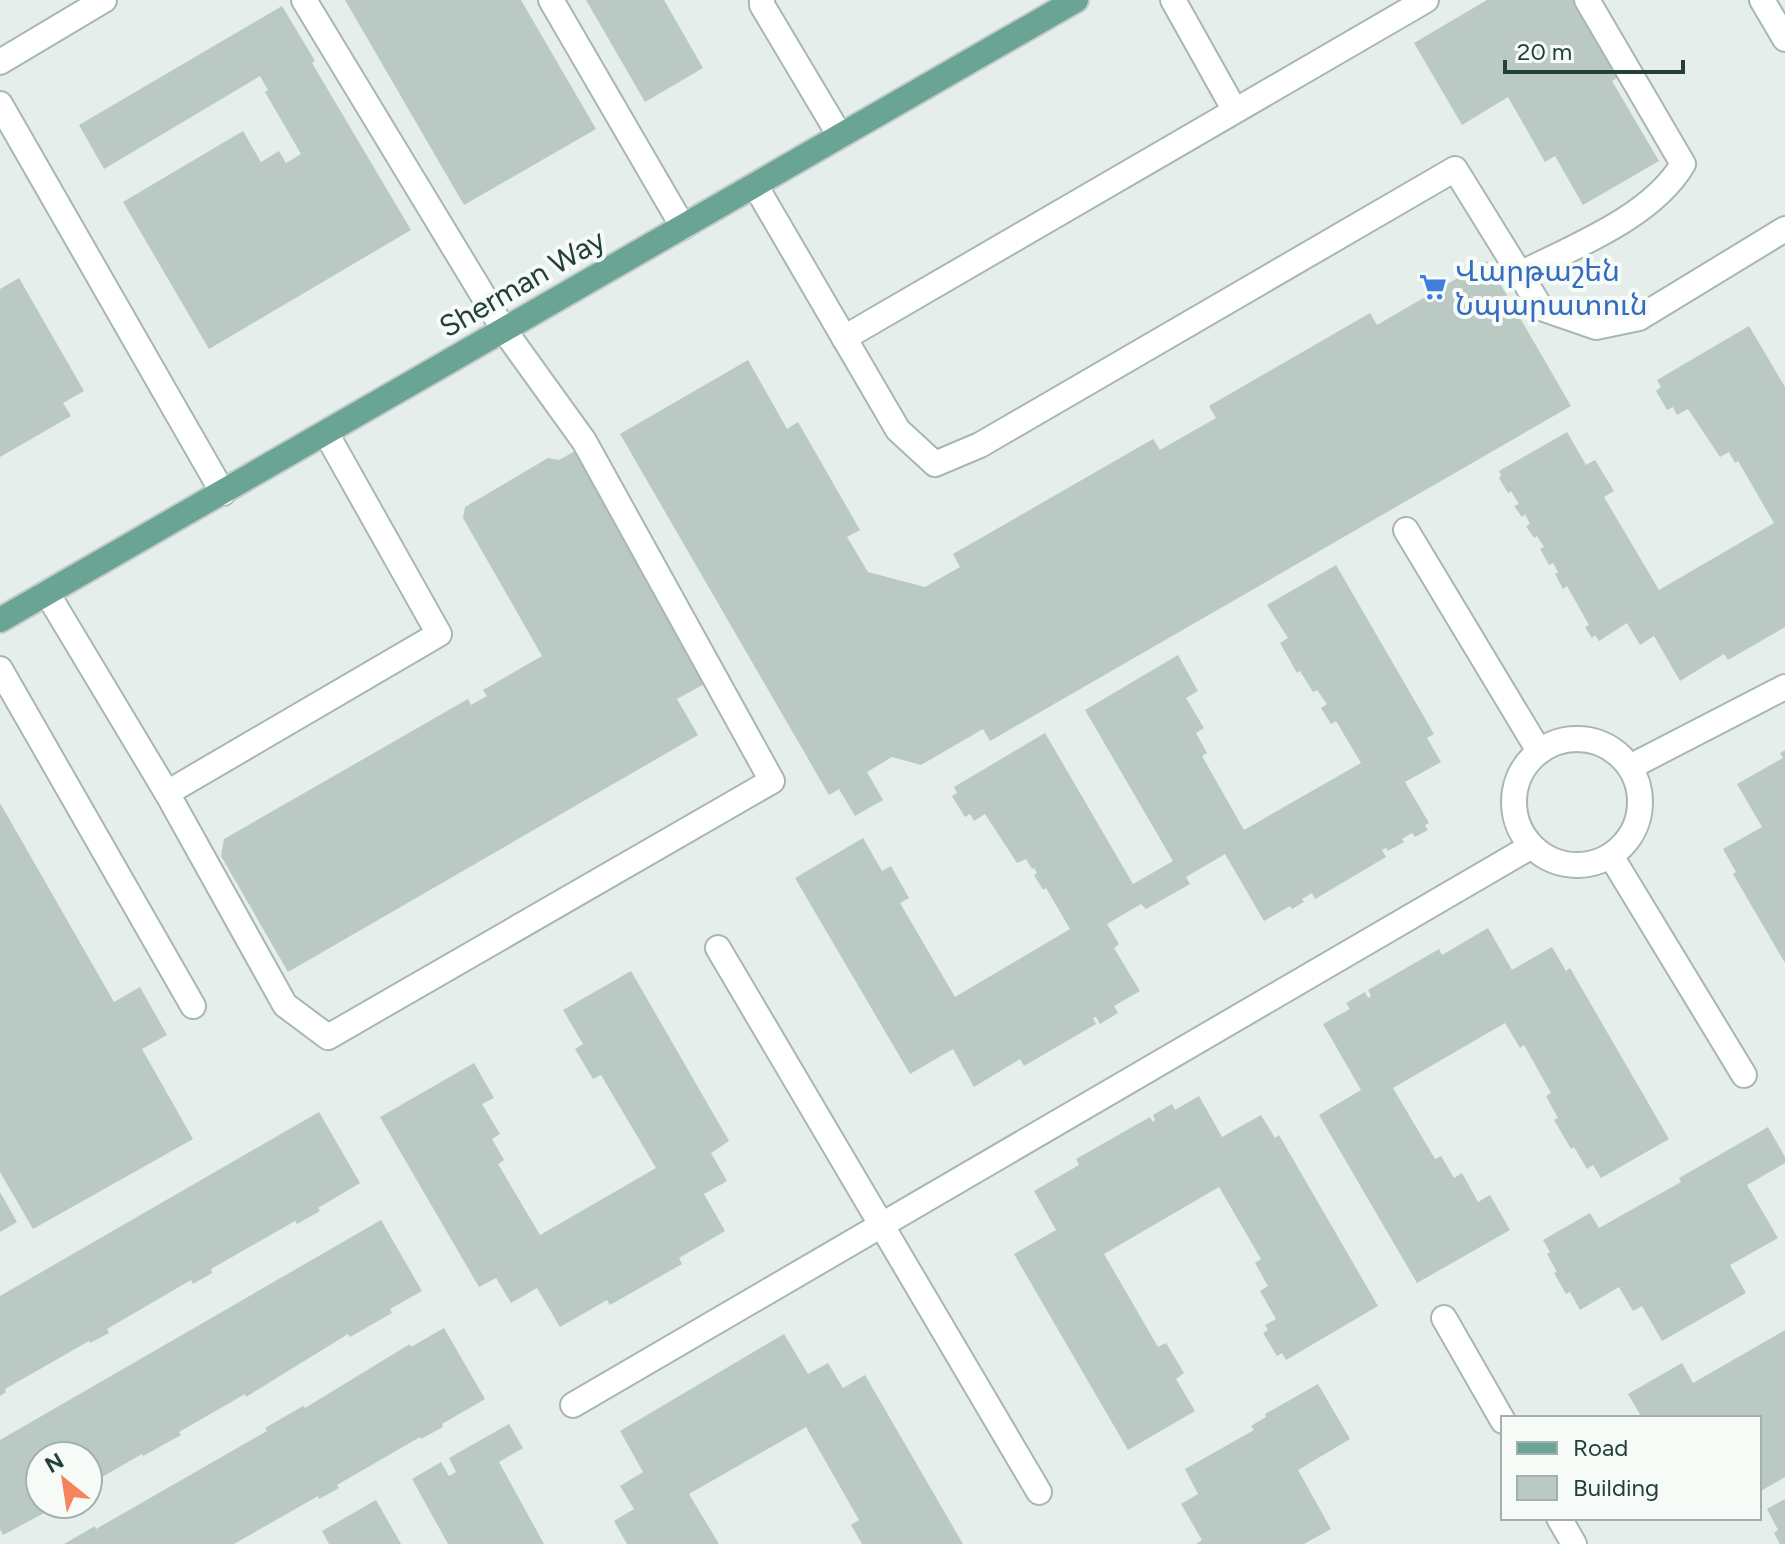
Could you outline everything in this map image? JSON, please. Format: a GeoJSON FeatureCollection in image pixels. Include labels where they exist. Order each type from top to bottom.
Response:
{"type":"FeatureCollection","features":[{"type":"Feature","properties":{"kind":"main road","name":"Sherman Way"},"geometry":{"type":"LineString","coordinates":[[0,620],[1076,0]]}},
{"type":"Feature","properties":{"kind":"street"},"geometry":{"type":"LineString","coordinates":[[0,62],[104,0]]}},
{"type":"Feature","properties":{"kind":"street"},"geometry":{"type":"LineString","coordinates":[[47,593],[167,793],[285,1005],[328,1037],[772,781],[584,441],[504,330],[304,0]]}},
{"type":"Feature","properties":{"kind":"street"},"geometry":{"type":"LineString","coordinates":[[551,0],[683,227]]}},
{"type":"Feature","properties":{"kind":"street"},"geometry":{"type":"LineString","coordinates":[[762,0],[762,5],[840,136]]}},
{"type":"Feature","properties":{"kind":"street"},"geometry":{"type":"LineString","coordinates":[[1173,0],[1234,109]]}},
{"type":"Feature","properties":{"kind":"street"},"geometry":{"type":"LineString","coordinates":[[844,338],[1426,0]]}},
{"type":"Feature","properties":{"kind":"street"},"geometry":{"type":"LineString","coordinates":[[1520,274],[1648,204],[1672,183],[1683,164],[1587,0]]}},
{"type":"Feature","properties":{"kind":"street"},"geometry":{"type":"LineString","coordinates":[[1762,0],[1785,39]]}},
{"type":"Feature","properties":{"kind":"street"},"geometry":{"type":"LineString","coordinates":[[0,104],[223,493]]}},
{"type":"Feature","properties":{"kind":"street"},"geometry":{"type":"LineString","coordinates":[[755,185],[898,430],[935,464],[980,445],[1455,169],[1541,308],[1596,327],[1639,318],[1785,229]]}},
{"type":"Feature","properties":{"kind":"street"},"geometry":{"type":"LineString","coordinates":[[167,793],[439,634],[326,433]]}},
{"type":"Feature","properties":{"kind":"street"},"geometry":{"type":"LineString","coordinates":[[1406,530],[1539,751]]}},
{"type":"Feature","properties":{"kind":"street"},"geometry":{"type":"LineString","coordinates":[[0,669],[193,1006]]}},
{"type":"Feature","properties":{"kind":"street"},"geometry":{"type":"LineString","coordinates":[[1630,767],[1785,687]]}},
{"type":"Feature","properties":{"kind":"street"},"geometry":{"type":"LineString","coordinates":[[1588,740],[1616,752],[1630,767],[1638,784],[1640,805],[1636,825],[1626,843],[1611,856],[1591,864],[1569,866],[1548,859],[1530,847],[1518,829],[1513,808],[1515,785],[1524,766],[1539,751],[1557,741],[1588,740]]}},
{"type":"Feature","properties":{"kind":"street"},"geometry":{"type":"LineString","coordinates":[[573,1405],[1530,847]]}},
{"type":"Feature","properties":{"kind":"street"},"geometry":{"type":"LineString","coordinates":[[1611,856],[1744,1075]]}},
{"type":"Feature","properties":{"kind":"street"},"geometry":{"type":"LineString","coordinates":[[718,948],[1039,1492]]}},
{"type":"Feature","properties":{"kind":"street"},"geometry":{"type":"LineString","coordinates":[[1444,1318],[1501,1418]]}},
{"type":"Feature","properties":{"kind":"street"},"geometry":{"type":"LineString","coordinates":[[1560,1520],[1574,1544]]}},
{"type":"Feature","properties":{"kind":"building"},"geometry":{"type":"Polygon","coordinates":[[[345,0],[521,0],[596,129],[464,205],[345,0]]]}},
{"type":"Feature","properties":{"kind":"building"},"geometry":{"type":"Polygon","coordinates":[[[586,0],[664,0],[703,68],[645,102],[586,0]]]}},
{"type":"Feature","properties":{"kind":"building"},"geometry":{"type":"Polygon","coordinates":[[[1487,0],[1578,0],[1622,75],[1612,81],[1659,161],[1583,205],[1555,156],[1545,162],[1508,97],[1462,125],[1414,43],[1487,0]]]}},
{"type":"Feature","properties":{"kind":"building"},"geometry":{"type":"Polygon","coordinates":[[[282,6],[315,61],[312,63],[411,230],[209,349],[123,202],[243,131],[261,162],[279,151],[286,163],[301,154],[265,92],[268,90],[260,76],[104,169],[79,125],[282,6]]]}},
{"type":"Feature","properties":{"kind":"building"},"geometry":{"type":"Polygon","coordinates":[[[1487,261],[1571,406],[990,741],[983,729],[921,765],[892,757],[867,772],[883,800],[855,816],[839,789],[829,795],[620,434],[748,360],[787,429],[798,422],[860,530],[847,537],[868,572],[925,587],[960,567],[953,554],[1153,439],[1160,450],[1216,418],[1209,406],[1370,313],[1377,325],[1487,261]]]}},
{"type":"Feature","properties":{"kind":"building"},"geometry":{"type":"Polygon","coordinates":[[[19,278],[84,391],[63,403],[71,416],[0,457],[0,289],[19,278]]]}},
{"type":"Feature","properties":{"kind":"building"},"geometry":{"type":"Polygon","coordinates":[[[1749,326],[1785,387],[1785,627],[1728,660],[1724,654],[1680,681],[1654,636],[1640,645],[1627,623],[1599,641],[1595,635],[1592,638],[1585,627],[1589,625],[1567,586],[1563,589],[1553,563],[1549,565],[1540,549],[1544,547],[1526,526],[1530,524],[1525,514],[1522,517],[1514,506],[1519,504],[1511,491],[1508,493],[1499,478],[1499,471],[1567,432],[1586,465],[1595,460],[1614,491],[1604,497],[1659,590],[1774,523],[1738,461],[1735,463],[1729,452],[1720,457],[1688,409],[1677,415],[1673,407],[1667,410],[1656,391],[1661,387],[1657,380],[1749,326]]]}},
{"type":"Feature","properties":{"kind":"building"},"geometry":{"type":"Polygon","coordinates":[[[577,450],[710,681],[677,699],[698,735],[288,972],[221,856],[224,839],[468,699],[471,705],[487,696],[483,690],[542,656],[463,518],[465,507],[548,458],[559,460],[577,450]]]}},
{"type":"Feature","properties":{"kind":"building"},"geometry":{"type":"Polygon","coordinates":[[[1336,565],[1434,734],[1427,738],[1441,762],[1405,782],[1429,823],[1425,825],[1428,830],[1415,837],[1412,833],[1402,839],[1404,842],[1388,851],[1386,848],[1382,850],[1386,857],[1315,899],[1312,893],[1292,909],[1290,906],[1264,921],[1225,854],[1186,877],[1190,884],[1146,909],[1141,904],[1107,924],[1119,944],[1114,948],[1140,991],[1114,1006],[1118,1013],[1100,1024],[1096,1017],[1093,1018],[1096,1024],[1024,1066],[1020,1059],[974,1087],[953,1049],[910,1074],[795,878],[863,838],[882,871],[891,866],[909,898],[900,903],[955,997],[1070,929],[1046,888],[1043,890],[1034,875],[1037,873],[1034,868],[1026,859],[1017,863],[985,814],[974,821],[970,814],[965,817],[952,796],[957,793],[954,787],[1045,733],[1133,884],[1173,861],[1085,710],[1178,655],[1198,691],[1186,698],[1204,728],[1196,733],[1207,753],[1202,756],[1244,830],[1361,763],[1336,721],[1331,724],[1321,708],[1327,704],[1317,690],[1313,692],[1300,671],[1297,673],[1280,643],[1288,638],[1267,605],[1336,565]]]}},
{"type":"Feature","properties":{"kind":"building"},"geometry":{"type":"Polygon","coordinates":[[[1785,750],[1785,963],[1733,874],[1736,872],[1723,849],[1762,827],[1737,784],[1783,758],[1780,753],[1785,750]]]}},
{"type":"Feature","properties":{"kind":"building"},"geometry":{"type":"Polygon","coordinates":[[[0,803],[114,1002],[140,987],[167,1035],[142,1049],[193,1139],[33,1229],[0,1172],[0,803]]]}},
{"type":"Feature","properties":{"kind":"building"},"geometry":{"type":"Polygon","coordinates":[[[1488,928],[1512,970],[1552,947],[1566,971],[1570,968],[1669,1139],[1601,1178],[1593,1165],[1587,1169],[1554,1120],[1558,1118],[1546,1096],[1551,1093],[1524,1045],[1520,1048],[1505,1023],[1393,1088],[1435,1159],[1441,1156],[1454,1178],[1462,1173],[1478,1202],[1490,1195],[1510,1230],[1417,1283],[1319,1115],[1361,1090],[1323,1024],[1350,1009],[1346,1003],[1365,992],[1368,998],[1371,996],[1368,990],[1439,949],[1442,955],[1488,928]]]}},
{"type":"Feature","properties":{"kind":"building"},"geometry":{"type":"Polygon","coordinates":[[[631,971],[729,1141],[711,1153],[727,1181],[704,1194],[725,1231],[679,1258],[682,1264],[610,1305],[607,1300],[560,1327],[537,1288],[511,1303],[496,1278],[479,1287],[380,1117],[474,1063],[494,1098],[482,1104],[500,1134],[492,1139],[504,1160],[498,1164],[540,1235],[656,1168],[601,1075],[593,1079],[575,1049],[583,1044],[563,1010],[631,971]]]}},
{"type":"Feature","properties":{"kind":"building"},"geometry":{"type":"Polygon","coordinates":[[[1199,1096],[1222,1137],[1261,1115],[1275,1138],[1279,1135],[1378,1306],[1286,1360],[1282,1353],[1277,1356],[1263,1333],[1268,1330],[1265,1325],[1276,1319],[1260,1291],[1268,1286],[1255,1263],[1261,1259],[1219,1187],[1104,1254],[1158,1347],[1166,1343],[1184,1373],[1176,1379],[1195,1411],[1128,1450],[1014,1254],[1056,1230],[1034,1191],[1079,1165],[1076,1159],[1150,1117],[1153,1122],[1153,1115],[1172,1104],[1175,1110],[1199,1096]]]}},
{"type":"Feature","properties":{"kind":"building"},"geometry":{"type":"Polygon","coordinates":[[[319,1112],[360,1183],[318,1208],[320,1211],[297,1224],[295,1221],[211,1269],[212,1273],[193,1284],[191,1280],[107,1329],[109,1333],[89,1341],[5,1389],[6,1392],[0,1396],[0,1296],[319,1112]]]}},
{"type":"Feature","properties":{"kind":"building"},"geometry":{"type":"Polygon","coordinates":[[[1768,1127],[1785,1157],[1785,1163],[1747,1185],[1778,1238],[1730,1265],[1746,1293],[1662,1341],[1642,1306],[1633,1311],[1619,1287],[1580,1310],[1554,1273],[1557,1272],[1543,1240],[1590,1213],[1599,1228],[1681,1182],[1679,1178],[1768,1127]]]}},
{"type":"Feature","properties":{"kind":"building"},"geometry":{"type":"Polygon","coordinates":[[[0,1192],[17,1222],[0,1232],[0,1192]]]}},
{"type":"Feature","properties":{"kind":"building"},"geometry":{"type":"Polygon","coordinates":[[[381,1220],[422,1291],[390,1309],[392,1313],[350,1337],[348,1334],[246,1397],[245,1394],[179,1432],[181,1435],[104,1476],[104,1440],[24,1440],[24,1520],[31,1520],[3,1535],[0,1529],[0,1440],[381,1220]]]}},
{"type":"Feature","properties":{"kind":"building"},"geometry":{"type":"Polygon","coordinates":[[[444,1328],[485,1399],[442,1424],[443,1427],[337,1485],[339,1488],[319,1499],[318,1496],[234,1544],[64,1544],[95,1526],[96,1529],[267,1431],[265,1428],[303,1406],[305,1408],[410,1344],[411,1347],[444,1328]]]}},
{"type":"Feature","properties":{"kind":"building"},"geometry":{"type":"Polygon","coordinates":[[[1785,1330],[1785,1477],[1761,1491],[1761,1416],[1641,1416],[1628,1394],[1682,1363],[1693,1383],[1785,1330]]]}},
{"type":"Feature","properties":{"kind":"building"},"geometry":{"type":"Polygon","coordinates":[[[784,1334],[808,1374],[828,1363],[843,1388],[865,1375],[963,1544],[862,1544],[851,1525],[859,1520],[806,1427],[689,1494],[719,1544],[627,1544],[614,1521],[634,1509],[620,1486],[643,1472],[620,1431],[784,1334]]]}},
{"type":"Feature","properties":{"kind":"building"},"geometry":{"type":"Polygon","coordinates":[[[1318,1384],[1350,1439],[1298,1470],[1331,1529],[1304,1544],[1196,1544],[1202,1540],[1181,1504],[1198,1494],[1185,1469],[1254,1430],[1251,1426],[1266,1417],[1265,1414],[1318,1384]]]}},
{"type":"Feature","properties":{"kind":"building"},"geometry":{"type":"Polygon","coordinates":[[[509,1424],[523,1448],[499,1462],[544,1544],[448,1544],[412,1479],[441,1462],[449,1476],[456,1472],[449,1458],[509,1424]]]}},
{"type":"Feature","properties":{"kind":"building"},"geometry":{"type":"Polygon","coordinates":[[[1785,1499],[1785,1544],[1780,1544],[1774,1533],[1778,1530],[1767,1509],[1785,1499]]]}},
{"type":"Feature","properties":{"kind":"building"},"geometry":{"type":"Polygon","coordinates":[[[376,1500],[401,1544],[329,1544],[322,1531],[376,1500]]]}},
{"type":"Feature","properties":{"kind":"place","name":"Վարթաշեն Նպարատուն"},"geometry":{"type":"Point","coordinates":[1433,287]}}]}
